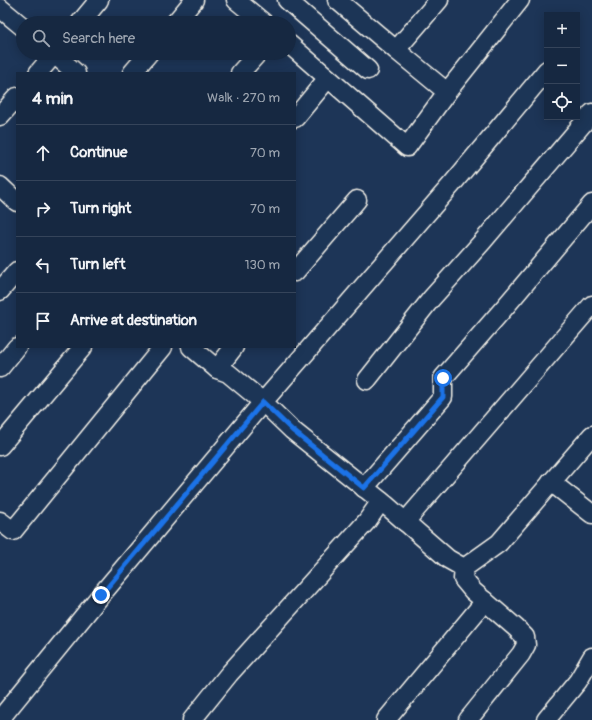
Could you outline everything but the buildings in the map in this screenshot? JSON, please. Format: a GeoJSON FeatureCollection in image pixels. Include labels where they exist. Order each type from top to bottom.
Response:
{"type":"FeatureCollection","features":[{"type":"Feature","properties":{"kind":"street"},"geometry":{"type":"LineString","coordinates":[[5,0],[0,7],[16,21]]}},
{"type":"Feature","properties":{"kind":"street"},"geometry":{"type":"LineString","coordinates":[[86,16],[99,0]]}},
{"type":"Feature","properties":{"kind":"street"},"geometry":{"type":"LineString","coordinates":[[181,16],[194,0]]}},
{"type":"Feature","properties":{"kind":"street"},"geometry":{"type":"LineString","coordinates":[[236,0],[255,16]]}},
{"type":"Feature","properties":{"kind":"street"},"geometry":{"type":"LineString","coordinates":[[287,0],[368,70]]}},
{"type":"Feature","properties":{"kind":"street"},"geometry":{"type":"LineString","coordinates":[[396,50],[440,0]]}},
{"type":"Feature","properties":{"kind":"street"},"geometry":{"type":"LineString","coordinates":[[296,50],[407,147],[447,92],[520,0]]}},
{"type":"Feature","properties":{"kind":"street"},"geometry":{"type":"LineString","coordinates":[[344,2],[396,50],[447,92]]}},
{"type":"Feature","properties":{"kind":"street"},"geometry":{"type":"LineString","coordinates":[[39,72],[48,60]]}},
{"type":"Feature","properties":{"kind":"street"},"geometry":{"type":"LineString","coordinates":[[62,60],[75,72]]}},
{"type":"Feature","properties":{"kind":"street"},"geometry":{"type":"LineString","coordinates":[[133,72],[143,60]]}},
{"type":"Feature","properties":{"kind":"street"},"geometry":{"type":"LineString","coordinates":[[241,72],[252,60]]}},
{"type":"Feature","properties":{"kind":"street"},"geometry":{"type":"LineString","coordinates":[[0,719],[101,595],[263,402],[453,183],[544,74]]}},
{"type":"Feature","properties":{"kind":"street"},"geometry":{"type":"LineString","coordinates":[[296,117],[328,78]]}},
{"type":"Feature","properties":{"kind":"street"},"geometry":{"type":"LineString","coordinates":[[0,116],[16,98]]}},
{"type":"Feature","properties":{"kind":"street"},"geometry":{"type":"LineString","coordinates":[[367,380],[431,299],[483,241],[592,113]]}},
{"type":"Feature","properties":{"kind":"street"},"geometry":{"type":"LineString","coordinates":[[1,189],[16,201]]}},
{"type":"Feature","properties":{"kind":"street"},"geometry":{"type":"LineString","coordinates":[[296,271],[356,200]]}},
{"type":"Feature","properties":{"kind":"street"},"geometry":{"type":"LineString","coordinates":[[364,488],[443,397],[443,378],[592,204]]}},
{"type":"Feature","properties":{"kind":"street"},"geometry":{"type":"LineString","coordinates":[[0,291],[16,272]]}},
{"type":"Feature","properties":{"kind":"street"},"geometry":{"type":"LineString","coordinates":[[405,522],[592,305]]}},
{"type":"Feature","properties":{"kind":"street"},"geometry":{"type":"LineString","coordinates":[[0,368],[16,348]]}},
{"type":"Feature","properties":{"kind":"street"},"geometry":{"type":"LineString","coordinates":[[0,446],[82,348]]}},
{"type":"Feature","properties":{"kind":"street"},"geometry":{"type":"LineString","coordinates":[[0,521],[12,531],[162,348]]}},
{"type":"Feature","properties":{"kind":"street"},"geometry":{"type":"LineString","coordinates":[[192,348],[216,369],[228,373],[263,402],[292,430],[381,501],[448,559],[464,568]]}},
{"type":"Feature","properties":{"kind":"street"},"geometry":{"type":"LineString","coordinates":[[216,369],[233,348]]}},
{"type":"Feature","properties":{"kind":"street"},"geometry":{"type":"LineString","coordinates":[[468,720],[498,684],[526,645],[525,638],[516,628],[473,591],[463,579],[464,568],[499,543],[592,435]]}},
{"type":"Feature","properties":{"kind":"street"},"geometry":{"type":"LineString","coordinates":[[551,482],[592,514]]}},
{"type":"Feature","properties":{"kind":"street"},"geometry":{"type":"LineString","coordinates":[[192,720],[229,674],[367,521],[381,501]]}},
{"type":"Feature","properties":{"kind":"street"},"geometry":{"type":"LineString","coordinates":[[386,720],[485,601]]}},
{"type":"Feature","properties":{"kind":"street"},"geometry":{"type":"LineString","coordinates":[[546,720],[578,681],[592,657]]}},
{"type":"Feature","properties":{"kind":"route"},"geometry":{"type":"LineString","coordinates":[[101,595],[263,402],[292,430],[364,488],[443,397],[443,378]]}}]}
